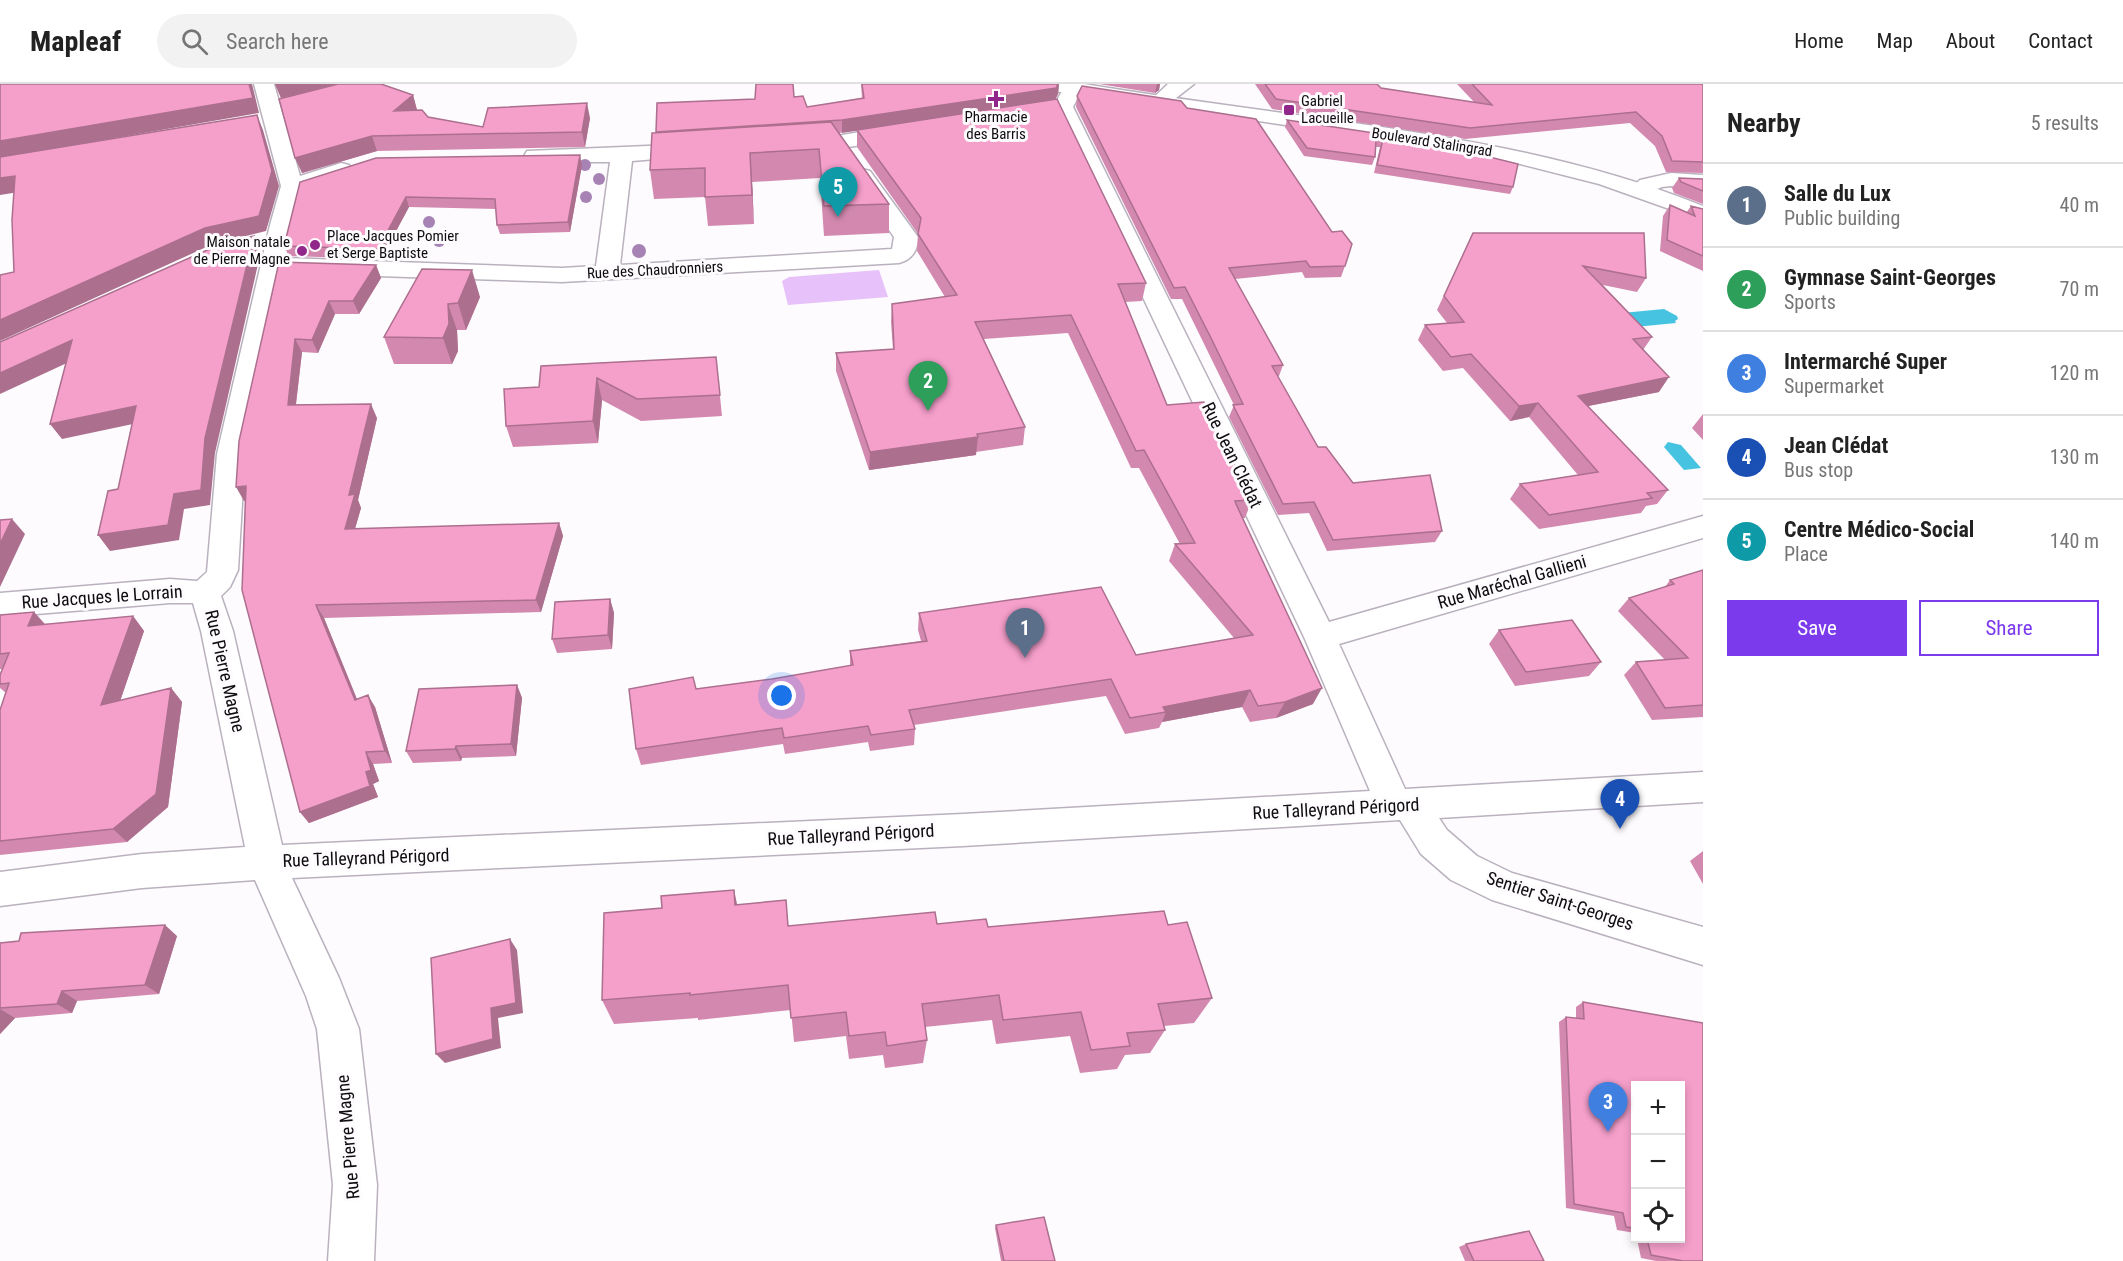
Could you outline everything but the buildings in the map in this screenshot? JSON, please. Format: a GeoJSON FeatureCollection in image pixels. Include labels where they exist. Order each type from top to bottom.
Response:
{"type":"FeatureCollection","features":[{"type":"Feature","properties":{"kind":"street"},"geometry":{"type":"LineString","coordinates":[[264,84],[267,117],[292,186],[356,165]]}},
{"type":"Feature","properties":{"kind":"street","name":"Boulevard Stalingrad"},"geometry":{"type":"LineString","coordinates":[[1047,84],[1068,98],[1160,102],[1502,153],[1592,173],[1641,189],[1703,214]]}},
{"type":"Feature","properties":{"kind":"street"},"geometry":{"type":"LineString","coordinates":[[1160,102],[1173,89],[1184,84]]}},
{"type":"Feature","properties":{"kind":"street"},"geometry":{"type":"LineString","coordinates":[[1001,117],[1068,98]]}},
{"type":"Feature","properties":{"kind":"street","name":"Rue Jean Clédat"},"geometry":{"type":"LineString","coordinates":[[1068,98],[1320,637],[1403,806]]}},
{"type":"Feature","properties":{"kind":"street"},"geometry":{"type":"LineString","coordinates":[[267,117],[293,103]]}},
{"type":"Feature","properties":{"kind":"street"},"geometry":{"type":"LineString","coordinates":[[784,144],[842,141],[921,129]]}},
{"type":"Feature","properties":{"kind":"street","name":"Rue des Chaudronniers"},"geometry":{"type":"LineString","coordinates":[[272,266],[562,275],[901,262],[906,248],[906,237],[845,152],[842,141]]}},
{"type":"Feature","properties":{"kind":"street"},"geometry":{"type":"LineString","coordinates":[[520,157],[622,155],[714,149]]}},
{"type":"Feature","properties":{"kind":"street"},"geometry":{"type":"LineString","coordinates":[[607,272],[622,155]]}},
{"type":"Feature","properties":{"kind":"street"},"geometry":{"type":"LineString","coordinates":[[1641,189],[1649,183],[1666,180],[1703,182]]}},
{"type":"Feature","properties":{"kind":"street","name":"Rue Pierre Magne"},"geometry":{"type":"LineString","coordinates":[[292,186],[278,238],[231,454],[223,570],[219,579],[203,594],[209,603],[217,631],[249,776],[257,824],[268,862],[282,906],[325,992],[338,1029],[355,1185],[351,1261]]}},
{"type":"Feature","properties":{"kind":"street"},"geometry":{"type":"LineString","coordinates":[[250,244],[278,238]]}},
{"type":"Feature","properties":{"kind":"street","name":"Rue Maréchal Gallieni"},"geometry":{"type":"LineString","coordinates":[[1320,637],[1703,527]]}},
{"type":"Feature","properties":{"kind":"street","name":"Rue Jacques le Lorrain"},"geometry":{"type":"LineString","coordinates":[[0,605],[170,591],[191,591],[203,594]]}},
{"type":"Feature","properties":{"kind":"street","name":"Rue Talleyrand Périgord"},"geometry":{"type":"LineString","coordinates":[[0,889],[142,872],[268,862],[963,830],[1703,787]]}},
{"type":"Feature","properties":{"kind":"street","name":"Sentier Saint-Georges"},"geometry":{"type":"LineString","coordinates":[[1403,806],[1434,842],[1464,868],[1505,888],[1703,946]]}},
{"type":"Feature","properties":{"kind":"shaded area"},"geometry":{"type":"Polygon","coordinates":[[[879,270],[888,297],[788,305],[782,281],[789,277],[879,270]]]}},
{"type":"Feature","properties":{"kind":"water"},"geometry":{"type":"Polygon","coordinates":[[[1664,309],[1677,316],[1676,323],[1635,327],[1622,313],[1664,309]]]}},
{"type":"Feature","properties":{"kind":"water"},"geometry":{"type":"Polygon","coordinates":[[[1668,442],[1681,445],[1701,468],[1684,470],[1664,447],[1668,442]]]}},
{"type":"Feature","properties":{"kind":"place","name":"Pharmacie des Barris"},"geometry":{"type":"Point","coordinates":[996,99]}},
{"type":"Feature","properties":{"kind":"place","name":"Gabriel Lacueille"},"geometry":{"type":"Point","coordinates":[1289,110]}},
{"type":"Feature","properties":{"kind":"place","name":"Centre Médico-Social"},"geometry":{"type":"Point","coordinates":[838,217]}},
{"type":"Feature","properties":{"kind":"place","name":"Place Jacques Pomier et Serge Baptiste"},"geometry":{"type":"Point","coordinates":[315,245]}},
{"type":"Feature","properties":{"kind":"place","name":"Maison natale de Pierre Magne"},"geometry":{"type":"Point","coordinates":[302,251]}},
{"type":"Feature","properties":{"kind":"place","name":"Gymnase Saint-Georges"},"geometry":{"type":"Point","coordinates":[928,411]}},
{"type":"Feature","properties":{"kind":"place","name":"Salle du Lux"},"geometry":{"type":"Point","coordinates":[1025,658]}},
{"type":"Feature","properties":{"kind":"place","name":"Jean Clédat"},"geometry":{"type":"Point","coordinates":[1620,829]}},
{"type":"Feature","properties":{"kind":"place","name":"Intermarché Super"},"geometry":{"type":"Point","coordinates":[1608,1132]}}]}
